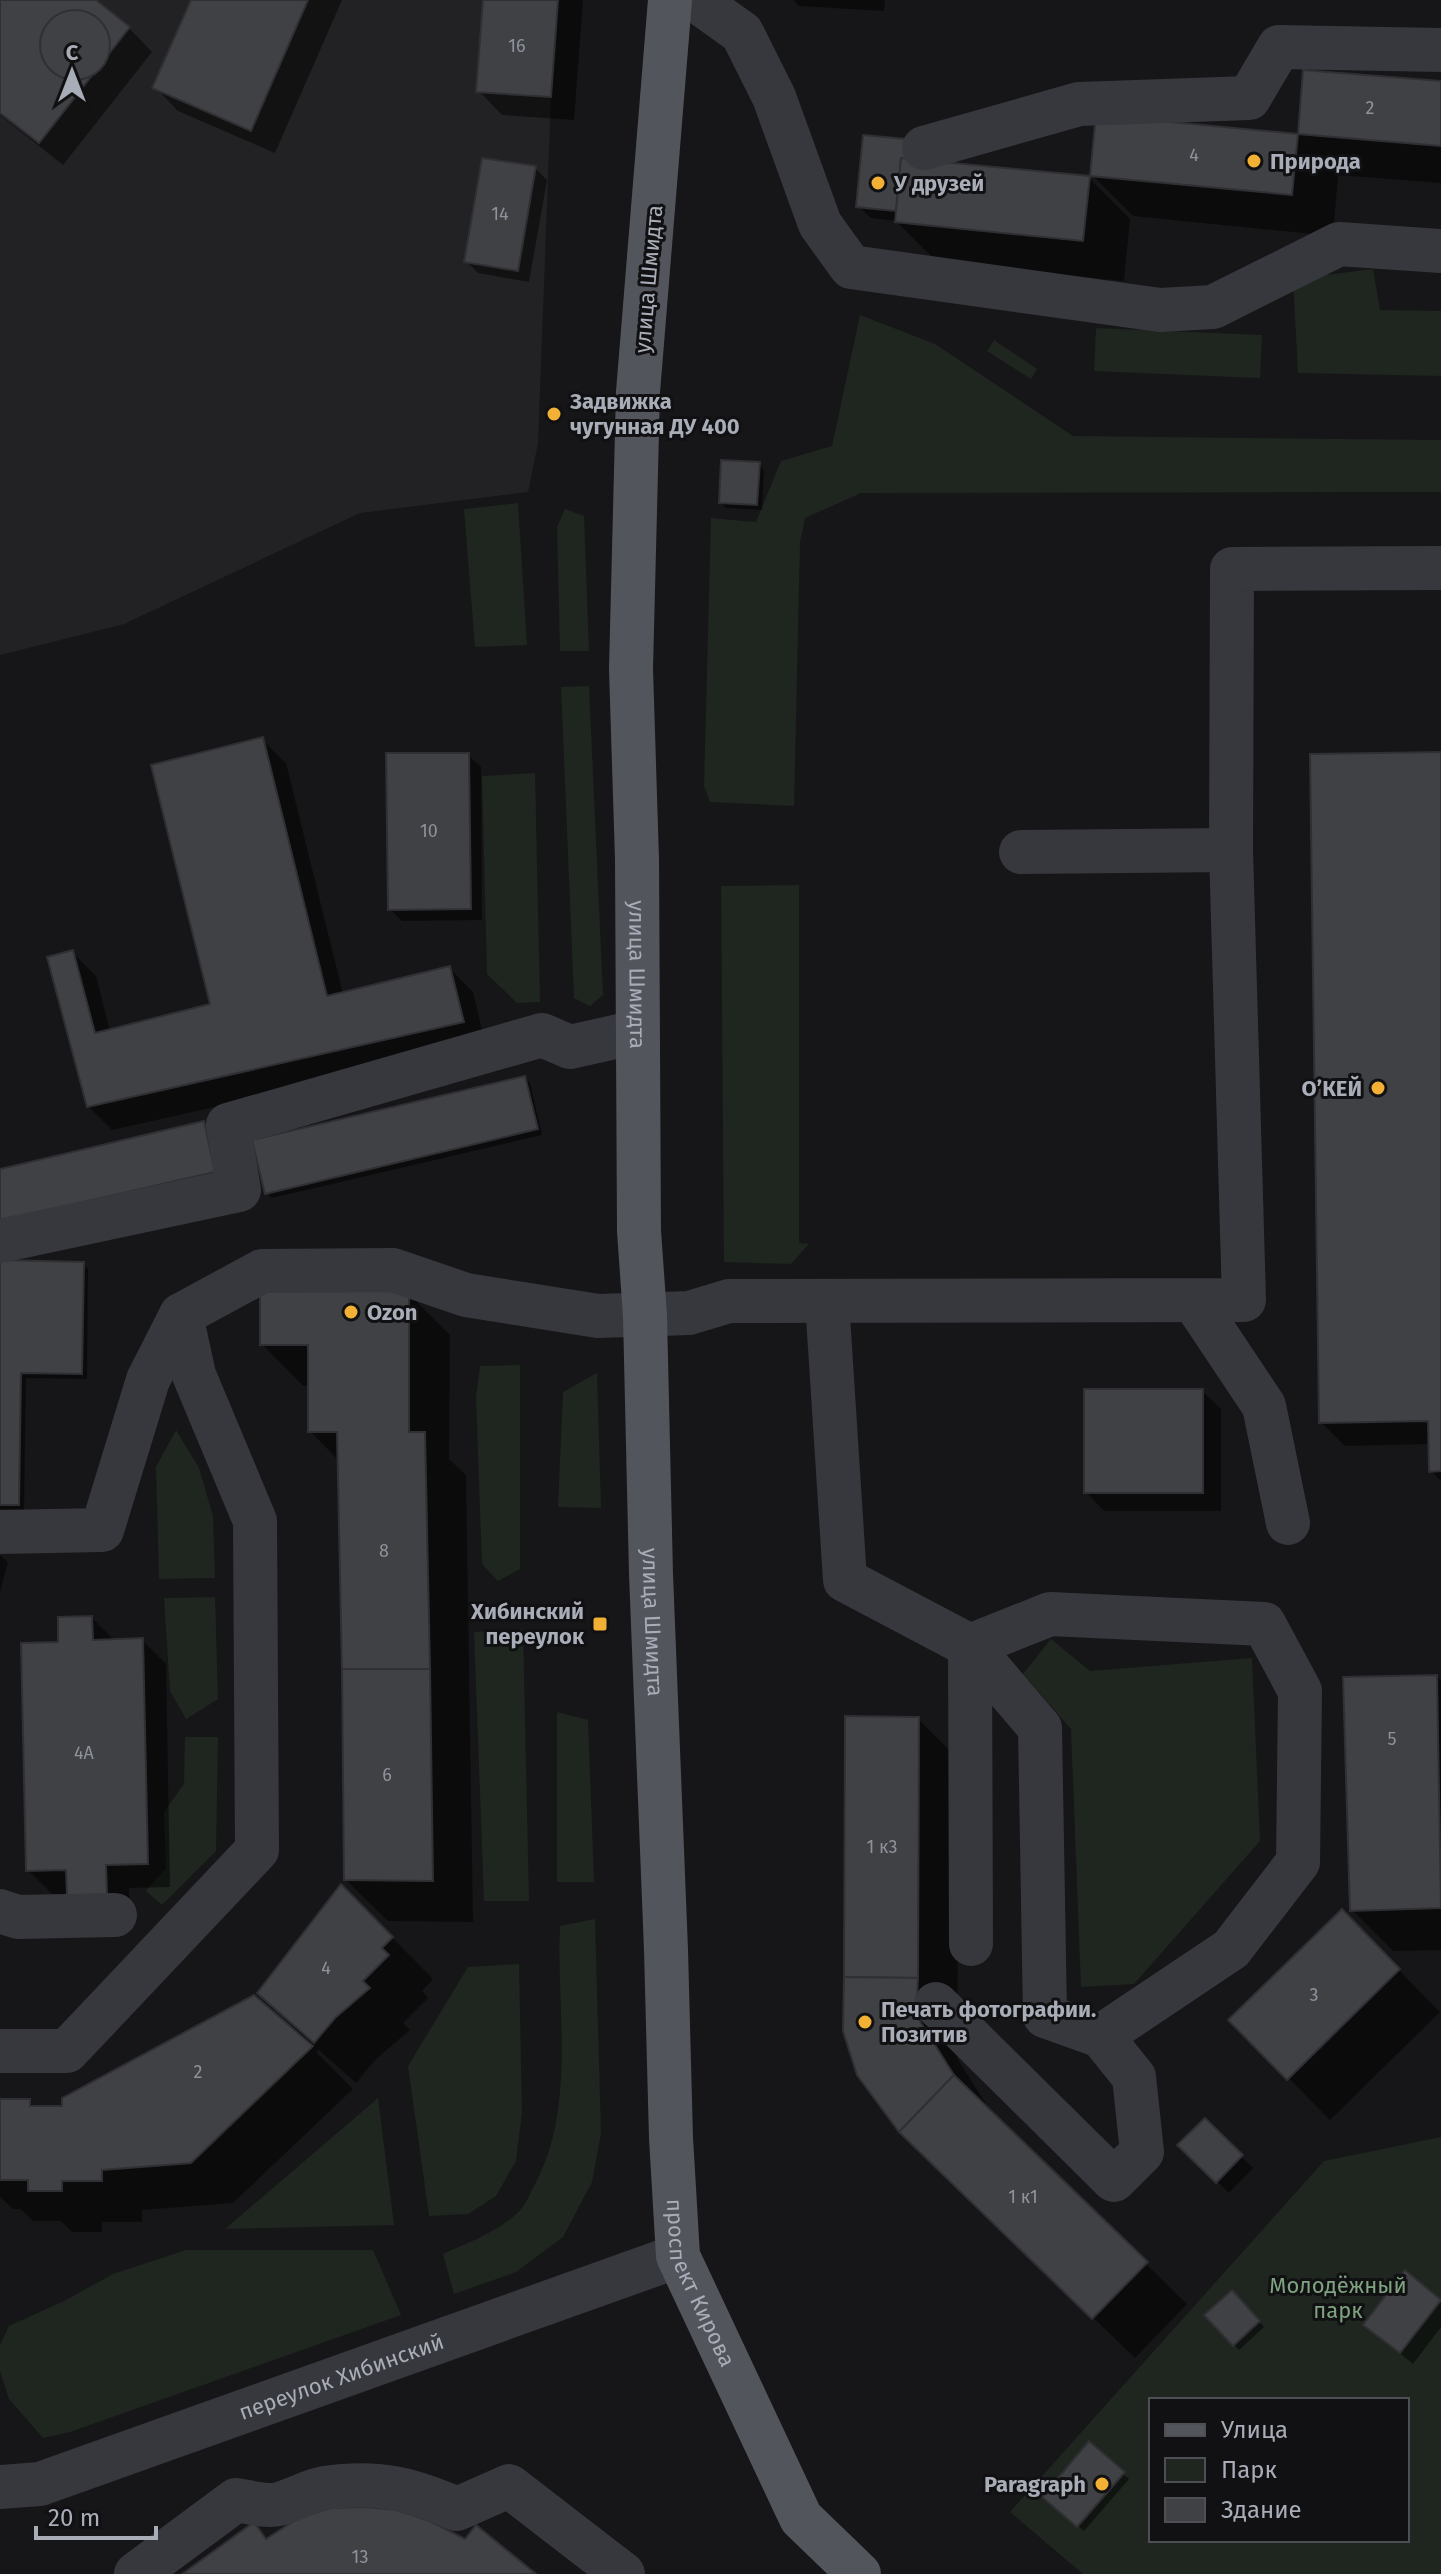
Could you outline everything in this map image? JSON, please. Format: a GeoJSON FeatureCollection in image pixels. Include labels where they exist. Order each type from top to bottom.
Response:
{"type":"FeatureCollection","features":[{"type":"Feature","properties":{"kind":"main road","name":"улица Шмидта"},"geometry":{"type":"LineString","coordinates":[[666,1950],[651,1574],[645,1316],[639,1231],[637,859],[631,669],[638,392],[670,0]]}},
{"type":"Feature","properties":{"kind":"main road","name":"проспект Кирова"},"geometry":{"type":"LineString","coordinates":[[666,1950],[678,2256],[801,2518],[859,2574]]}},
{"type":"Feature","properties":{"kind":"street"},"geometry":{"type":"LineString","coordinates":[[696,0],[742,33],[774,97],[820,224],[851,267],[1160,310],[1213,307],[1339,244],[1441,251]]}},
{"type":"Feature","properties":{"kind":"street"},"geometry":{"type":"LineString","coordinates":[[924,148],[1079,104],[1249,98],[1279,47],[1441,50]]}},
{"type":"Feature","properties":{"kind":"street"},"geometry":{"type":"LineString","coordinates":[[0,1532],[102,1530],[148,1380],[181,1315],[262,1271],[393,1270],[466,1295],[598,1316],[689,1313],[729,1301],[1244,1300],[1231,850],[1232,569],[1441,568]]}},
{"type":"Feature","properties":{"kind":"street"},"geometry":{"type":"LineString","coordinates":[[1021,852],[1231,850]]}},
{"type":"Feature","properties":{"kind":"street"},"geometry":{"type":"LineString","coordinates":[[0,1241],[239,1190],[228,1125],[542,1035],[570,1047],[637,1032]]}},
{"type":"Feature","properties":{"kind":"street"},"geometry":{"type":"LineString","coordinates":[[827,1301],[845,1580],[970,1646],[1040,1728],[1045,2016],[1101,2036],[1134,2077],[1142,2152],[1114,2180],[936,2004]]}},
{"type":"Feature","properties":{"kind":"street"},"geometry":{"type":"LineString","coordinates":[[1194,1301],[1264,1406],[1288,1523]]}},
{"type":"Feature","properties":{"kind":"street"},"geometry":{"type":"LineString","coordinates":[[0,2051],[67,2051],[257,1850],[255,1521],[194,1375],[181,1315]]}},
{"type":"Feature","properties":{"kind":"street"},"geometry":{"type":"LineString","coordinates":[[970,1646],[1050,1614],[1264,1624],[1300,1691],[1298,1862],[1231,1949],[1101,2036]]}},
{"type":"Feature","properties":{"kind":"street"},"geometry":{"type":"LineString","coordinates":[[970,1646],[971,1944]]}},
{"type":"Feature","properties":{"kind":"street"},"geometry":{"type":"LineString","coordinates":[[0,1911],[18,1917],[115,1915]]}},
{"type":"Feature","properties":{"kind":"street","name":"переулок Хибинский"},"geometry":{"type":"LineString","coordinates":[[0,2487],[40,2484],[678,2256]]}},
{"type":"Feature","properties":{"kind":"street"},"geometry":{"type":"LineString","coordinates":[[136,2574],[236,2500],[277,2505],[304,2493],[327,2488],[385,2486],[417,2492],[457,2509],[509,2486],[623,2574]]}},
{"type":"Feature","properties":{"kind":"shaded area"},"geometry":{"type":"Polygon","coordinates":[[[0,0],[483,0],[477,92],[551,97],[538,443],[528,492],[360,513],[124,624],[0,655],[0,0]]]}},
{"type":"Feature","properties":{"kind":"green space"},"geometry":{"type":"Polygon","coordinates":[[[1373,269],[1380,310],[1441,311],[1441,376],[1298,373],[1293,279],[1373,269]]]}},
{"type":"Feature","properties":{"kind":"green space"},"geometry":{"type":"Polygon","coordinates":[[[860,315],[935,344],[1073,436],[1441,440],[1441,492],[861,493],[805,518],[800,542],[794,806],[710,802],[704,786],[711,518],[756,522],[781,461],[832,446],[860,315]]]}},
{"type":"Feature","properties":{"kind":"green space"},"geometry":{"type":"Polygon","coordinates":[[[1096,328],[1262,335],[1260,378],[1094,371],[1096,328]]]}},
{"type":"Feature","properties":{"kind":"green space"},"geometry":{"type":"Polygon","coordinates":[[[994,340],[1037,369],[1031,379],[987,351],[994,340]]]}},
{"type":"Feature","properties":{"kind":"green space"},"geometry":{"type":"Polygon","coordinates":[[[518,503],[527,645],[475,647],[464,509],[518,503]]]}},
{"type":"Feature","properties":{"kind":"green space"},"geometry":{"type":"Polygon","coordinates":[[[565,509],[584,516],[589,651],[560,651],[557,527],[565,509]]]}},
{"type":"Feature","properties":{"kind":"green space"},"geometry":{"type":"Polygon","coordinates":[[[589,686],[603,995],[590,1006],[574,998],[561,687],[589,686]]]}},
{"type":"Feature","properties":{"kind":"green space"},"geometry":{"type":"Polygon","coordinates":[[[535,773],[540,1002],[517,1003],[487,974],[482,776],[535,773]]]}},
{"type":"Feature","properties":{"kind":"green space"},"geometry":{"type":"Polygon","coordinates":[[[799,885],[799,1243],[809,1244],[791,1264],[724,1262],[721,886],[799,885]]]}},
{"type":"Feature","properties":{"kind":"green space"},"geometry":{"type":"Polygon","coordinates":[[[520,1365],[520,1569],[498,1581],[482,1564],[476,1397],[480,1366],[520,1365]]]}},
{"type":"Feature","properties":{"kind":"green space"},"geometry":{"type":"Polygon","coordinates":[[[597,1373],[601,1508],[558,1507],[563,1392],[597,1373]]]}},
{"type":"Feature","properties":{"kind":"green space"},"geometry":{"type":"Polygon","coordinates":[[[176,1430],[199,1468],[213,1516],[215,1578],[159,1579],[156,1467],[176,1430]]]}},
{"type":"Feature","properties":{"kind":"green space"},"geometry":{"type":"Polygon","coordinates":[[[215,1597],[218,1699],[186,1719],[170,1691],[164,1598],[215,1597]]]}},
{"type":"Feature","properties":{"kind":"green space"},"geometry":{"type":"Polygon","coordinates":[[[523,1629],[529,1901],[484,1901],[474,1632],[523,1629]]]}},
{"type":"Feature","properties":{"kind":"green space"},"geometry":{"type":"Polygon","coordinates":[[[1051,1639],[1090,1671],[1252,1658],[1260,1841],[1134,1984],[1081,1987],[1071,1729],[1023,1674],[1051,1639]]]}},
{"type":"Feature","properties":{"kind":"green space"},"geometry":{"type":"Polygon","coordinates":[[[557,1712],[588,1720],[594,1882],[557,1882],[557,1712]]]}},
{"type":"Feature","properties":{"kind":"green space"},"geometry":{"type":"Polygon","coordinates":[[[185,1737],[218,1737],[216,1851],[162,1905],[146,1891],[166,1868],[164,1812],[184,1784],[185,1737]]]}},
{"type":"Feature","properties":{"kind":"green space"},"geometry":{"type":"Polygon","coordinates":[[[595,1919],[601,2133],[592,2182],[563,2237],[516,2272],[454,2294],[443,2254],[485,2235],[514,2216],[525,2203],[547,2156],[556,2124],[562,2059],[560,1926],[595,1919]]]}},
{"type":"Feature","properties":{"kind":"green space"},"geometry":{"type":"Polygon","coordinates":[[[519,1964],[522,2112],[516,2161],[496,2196],[468,2214],[429,2216],[408,2066],[468,1967],[519,1964]]]}},
{"type":"Feature","properties":{"kind":"green space"},"geometry":{"type":"Polygon","coordinates":[[[378,2098],[394,2225],[225,2229],[378,2098]]]}},
{"type":"Feature","properties":{"kind":"green space","name":"Молодёжный парк"},"geometry":{"type":"Polygon","coordinates":[[[1441,2137],[1441,2574],[1083,2574],[1010,2512],[1324,2161],[1441,2137]]]}},
{"type":"Feature","properties":{"kind":"green space"},"geometry":{"type":"Polygon","coordinates":[[[186,2250],[373,2250],[401,2315],[70,2432],[43,2438],[9,2399],[0,2371],[0,2345],[9,2326],[113,2274],[186,2250]]]}},
{"type":"Feature","properties":{"kind":"building"},"geometry":{"type":"Polygon","coordinates":[[[0,0],[96,0],[130,27],[39,143],[0,113],[0,0]]]}},
{"type":"Feature","properties":{"kind":"building"},"geometry":{"type":"Polygon","coordinates":[[[191,0],[308,0],[251,131],[152,88],[191,0]]]}},
{"type":"Feature","properties":{"kind":"building"},"geometry":{"type":"Polygon","coordinates":[[[483,0],[558,0],[551,97],[476,92],[483,0]]]}},
{"type":"Feature","properties":{"kind":"building"},"geometry":{"type":"Polygon","coordinates":[[[75,10],[100,20],[110,45],[100,70],[75,80],[50,70],[40,45],[50,20],[75,10]]]}},
{"type":"Feature","properties":{"kind":"building"},"geometry":{"type":"Polygon","coordinates":[[[1303,70],[1441,81],[1441,146],[1298,134],[1303,70]]]}},
{"type":"Feature","properties":{"kind":"building"},"geometry":{"type":"Polygon","coordinates":[[[1096,115],[1298,134],[1292,195],[1090,176],[1096,115]]]}},
{"type":"Feature","properties":{"kind":"building","name":"У друзей"},"geometry":{"type":"Polygon","coordinates":[[[863,135],[916,140],[914,159],[901,158],[896,211],[856,207],[863,135]]]}},
{"type":"Feature","properties":{"kind":"building"},"geometry":{"type":"Polygon","coordinates":[[[482,158],[536,166],[518,271],[464,262],[482,158]]]}},
{"type":"Feature","properties":{"kind":"building"},"geometry":{"type":"Polygon","coordinates":[[[901,158],[1090,176],[1083,241],[895,222],[901,158]]]}},
{"type":"Feature","properties":{"kind":"building"},"geometry":{"type":"Polygon","coordinates":[[[721,460],[760,462],[757,505],[719,503],[721,460]]]}},
{"type":"Feature","properties":{"kind":"building"},"geometry":{"type":"Polygon","coordinates":[[[263,737],[327,996],[450,966],[464,1022],[87,1107],[47,957],[73,950],[95,1033],[210,1004],[151,765],[263,737]]]}},
{"type":"Feature","properties":{"kind":"building","name":"О’КЕЙ"},"geometry":{"type":"Polygon","coordinates":[[[1441,752],[1441,1471],[1429,1472],[1428,1421],[1319,1423],[1310,754],[1441,752]]]}},
{"type":"Feature","properties":{"kind":"building"},"geometry":{"type":"Polygon","coordinates":[[[386,753],[469,753],[471,909],[388,910],[386,753]]]}},
{"type":"Feature","properties":{"kind":"building"},"geometry":{"type":"Polygon","coordinates":[[[525,1076],[538,1129],[265,1194],[252,1140],[525,1076]]]}},
{"type":"Feature","properties":{"kind":"building"},"geometry":{"type":"Polygon","coordinates":[[[204,1121],[215,1172],[0,1221],[0,1169],[204,1121]]]}},
{"type":"Feature","properties":{"kind":"building"},"geometry":{"type":"Polygon","coordinates":[[[0,1260],[84,1262],[82,1374],[21,1373],[19,1505],[0,1505],[0,1260]]]}},
{"type":"Feature","properties":{"kind":"building"},"geometry":{"type":"Polygon","coordinates":[[[260,1291],[409,1291],[409,1432],[425,1432],[430,1669],[342,1669],[337,1432],[308,1432],[308,1345],[260,1345],[260,1291]]]}},
{"type":"Feature","properties":{"kind":"building"},"geometry":{"type":"Polygon","coordinates":[[[1084,1389],[1203,1389],[1203,1493],[1084,1493],[1084,1389]]]}},
{"type":"Feature","properties":{"kind":"building"},"geometry":{"type":"Polygon","coordinates":[[[92,1616],[93,1640],[143,1638],[148,1864],[106,1865],[107,1895],[67,1896],[66,1870],[26,1871],[21,1643],[58,1642],[58,1617],[92,1616]]]}},
{"type":"Feature","properties":{"kind":"building"},"geometry":{"type":"Polygon","coordinates":[[[342,1669],[430,1669],[433,1881],[344,1880],[342,1669]]]}},
{"type":"Feature","properties":{"kind":"building"},"geometry":{"type":"Polygon","coordinates":[[[1437,1675],[1441,1908],[1350,1911],[1343,1677],[1437,1675]]]}},
{"type":"Feature","properties":{"kind":"building"},"geometry":{"type":"Polygon","coordinates":[[[845,1716],[919,1717],[918,1978],[844,1977],[845,1716]]]}},
{"type":"Feature","properties":{"kind":"building"},"geometry":{"type":"Polygon","coordinates":[[[341,1884],[393,1937],[382,1948],[389,1955],[363,1981],[370,1988],[335,2018],[314,2043],[257,1993],[341,1884]]]}},
{"type":"Feature","properties":{"kind":"building"},"geometry":{"type":"Polygon","coordinates":[[[1342,1909],[1400,1969],[1287,2080],[1228,2020],[1342,1909]]]}},
{"type":"Feature","properties":{"kind":"building"},"geometry":{"type":"Polygon","coordinates":[[[844,1977],[918,1978],[916,2015],[954,2075],[899,2132],[857,2075],[843,2031],[844,1977]]]}},
{"type":"Feature","properties":{"kind":"building"},"geometry":{"type":"Polygon","coordinates":[[[254,1995],[313,2046],[191,2163],[102,2170],[102,2181],[62,2181],[62,2191],[28,2191],[28,2180],[0,2180],[0,2099],[30,2099],[30,2106],[62,2106],[62,2098],[254,1995]]]}},
{"type":"Feature","properties":{"kind":"building"},"geometry":{"type":"Polygon","coordinates":[[[954,2075],[1148,2262],[1092,2319],[899,2132],[954,2075]]]}},
{"type":"Feature","properties":{"kind":"building"},"geometry":{"type":"Polygon","coordinates":[[[1205,2118],[1243,2155],[1216,2183],[1177,2145],[1205,2118]]]}},
{"type":"Feature","properties":{"kind":"building"},"geometry":{"type":"Polygon","coordinates":[[[1405,2270],[1441,2300],[1400,2353],[1363,2325],[1405,2270]]]}},
{"type":"Feature","properties":{"kind":"building"},"geometry":{"type":"Polygon","coordinates":[[[1232,2290],[1260,2321],[1233,2346],[1204,2315],[1232,2290]]]}},
{"type":"Feature","properties":{"kind":"building"},"geometry":{"type":"Polygon","coordinates":[[[1089,2441],[1125,2472],[1077,2527],[1042,2497],[1089,2441]]]}},
{"type":"Feature","properties":{"kind":"building"},"geometry":{"type":"Polygon","coordinates":[[[331,2508],[397,2510],[430,2521],[465,2539],[476,2525],[536,2574],[182,2574],[254,2522],[266,2539],[300,2517],[331,2508]]]}},
{"type":"Feature","properties":{"kind":"place","name":"Природа"},"geometry":{"type":"Point","coordinates":[1254,161]}},
{"type":"Feature","properties":{"kind":"place","name":"У друзей"},"geometry":{"type":"Point","coordinates":[878,183]}},
{"type":"Feature","properties":{"kind":"place","name":"Задвижка чугунная ДУ 400"},"geometry":{"type":"Point","coordinates":[554,414]}},
{"type":"Feature","properties":{"kind":"place","name":"О’КЕЙ"},"geometry":{"type":"Point","coordinates":[1378,1088]}},
{"type":"Feature","properties":{"kind":"place","name":"Ozon"},"geometry":{"type":"Point","coordinates":[351,1312]}},
{"type":"Feature","properties":{"kind":"place","name":"Хибинский переулок"},"geometry":{"type":"Point","coordinates":[600,1624]}},
{"type":"Feature","properties":{"kind":"place","name":"Печать фотографии. Позитив"},"geometry":{"type":"Point","coordinates":[865,2022]}},
{"type":"Feature","properties":{"kind":"place","name":"Paragraph"},"geometry":{"type":"Point","coordinates":[1102,2484]}}]}
